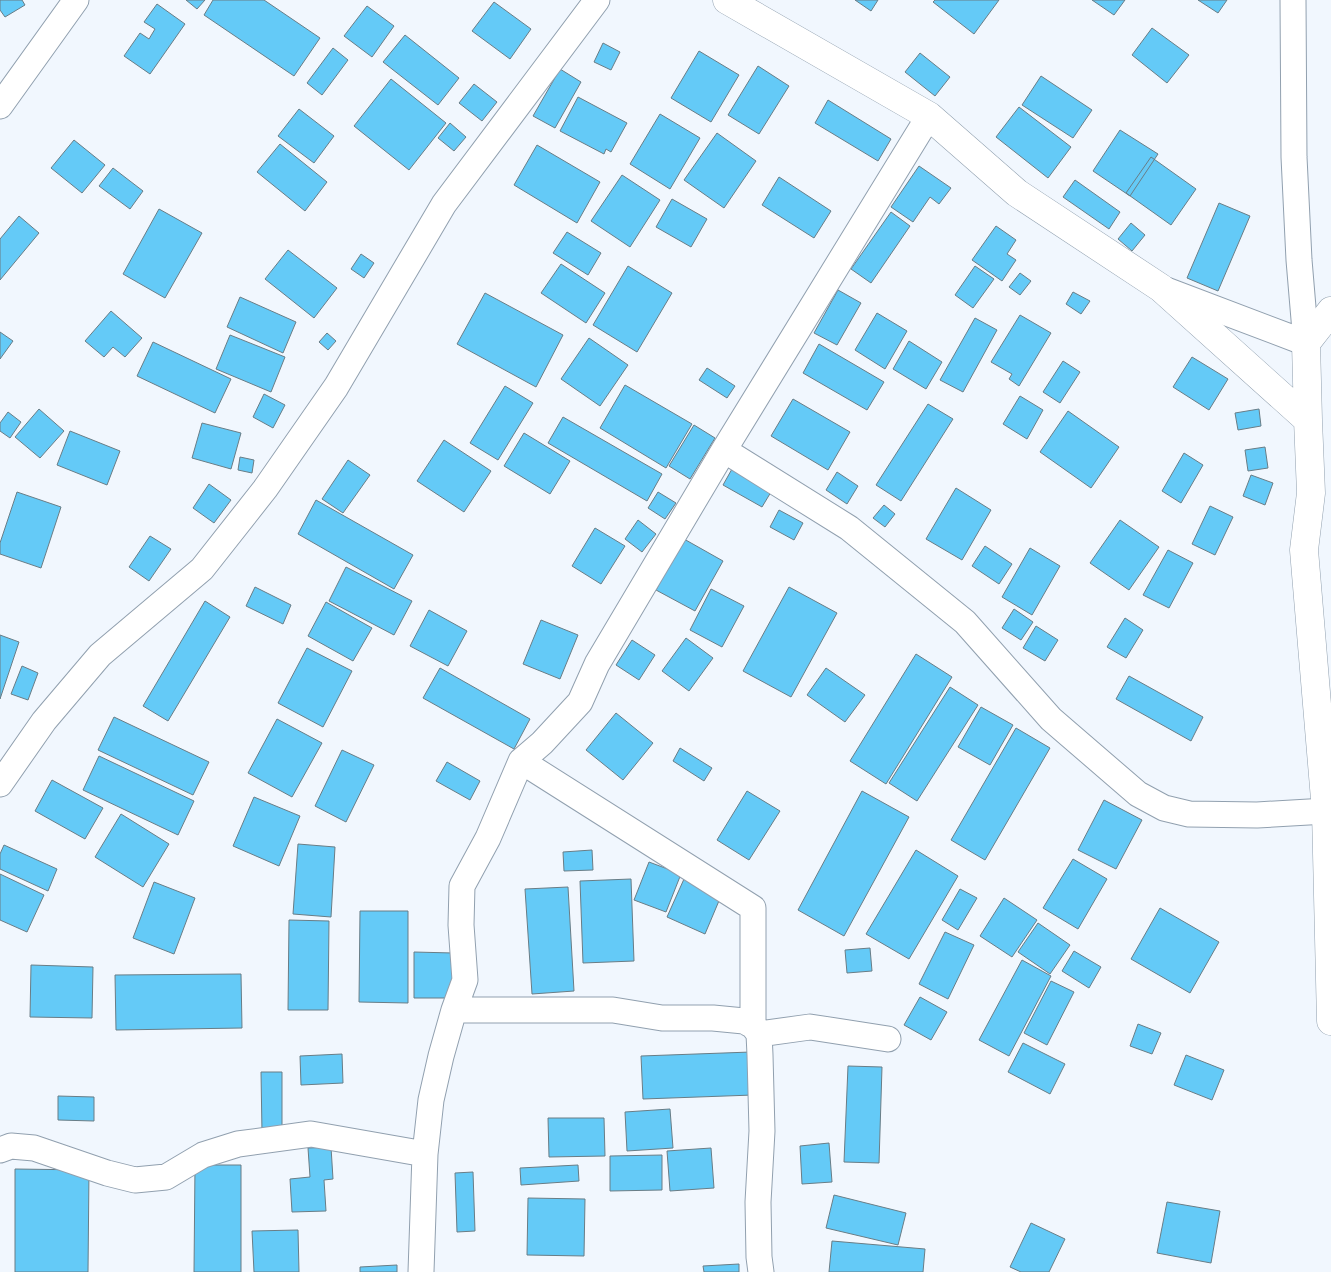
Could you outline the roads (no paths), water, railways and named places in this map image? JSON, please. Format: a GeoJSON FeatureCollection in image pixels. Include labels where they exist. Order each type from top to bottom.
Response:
{"type":"FeatureCollection","features":[{"type":"Feature","properties":{"kind":"street"},"geometry":{"type":"LineString","coordinates":[[0,106],[76,0]]}},
{"type":"Feature","properties":{"kind":"street"},"geometry":{"type":"LineString","coordinates":[[0,784],[44,721],[100,655],[202,569],[265,489],[336,387],[444,204],[597,0]]}},
{"type":"Feature","properties":{"kind":"street"},"geometry":{"type":"LineString","coordinates":[[727,0],[929,116],[1018,193],[1161,288],[1308,420]]}},
{"type":"Feature","properties":{"kind":"street"},"geometry":{"type":"LineString","coordinates":[[1293,0],[1294,157],[1299,260],[1306,343],[1311,493],[1304,550],[1326,811],[1331,1021]]}},
{"type":"Feature","properties":{"kind":"street"},"geometry":{"type":"LineString","coordinates":[[421,1272],[425,1154],[431,1100],[454,1010],[465,980],[461,925],[462,886],[488,838],[521,761],[542,743],[580,702],[596,664],[724,450],[929,116]]}},
{"type":"Feature","properties":{"kind":"street"},"geometry":{"type":"LineString","coordinates":[[1161,288],[1306,343]]}},
{"type":"Feature","properties":{"kind":"street"},"geometry":{"type":"LineString","coordinates":[[1306,343],[1331,310]]}},
{"type":"Feature","properties":{"kind":"street"},"geometry":{"type":"LineString","coordinates":[[724,450],[849,528],[964,622],[1051,719],[1138,794],[1164,808],[1189,814],[1257,815],[1326,811]]}},
{"type":"Feature","properties":{"kind":"street"},"geometry":{"type":"LineString","coordinates":[[521,761],[753,908],[756,1030],[762,1131],[758,1202],[761,1272]]}},
{"type":"Feature","properties":{"kind":"street"},"geometry":{"type":"LineString","coordinates":[[454,1010],[613,1010],[662,1018],[721,1018],[744,1021],[756,1030],[810,1027],[888,1039]]}},
{"type":"Feature","properties":{"kind":"street"},"geometry":{"type":"LineString","coordinates":[[0,1150],[11,1146],[34,1148],[107,1173],[135,1180],[166,1177],[203,1155],[238,1144],[312,1134],[425,1154]]}}]}
